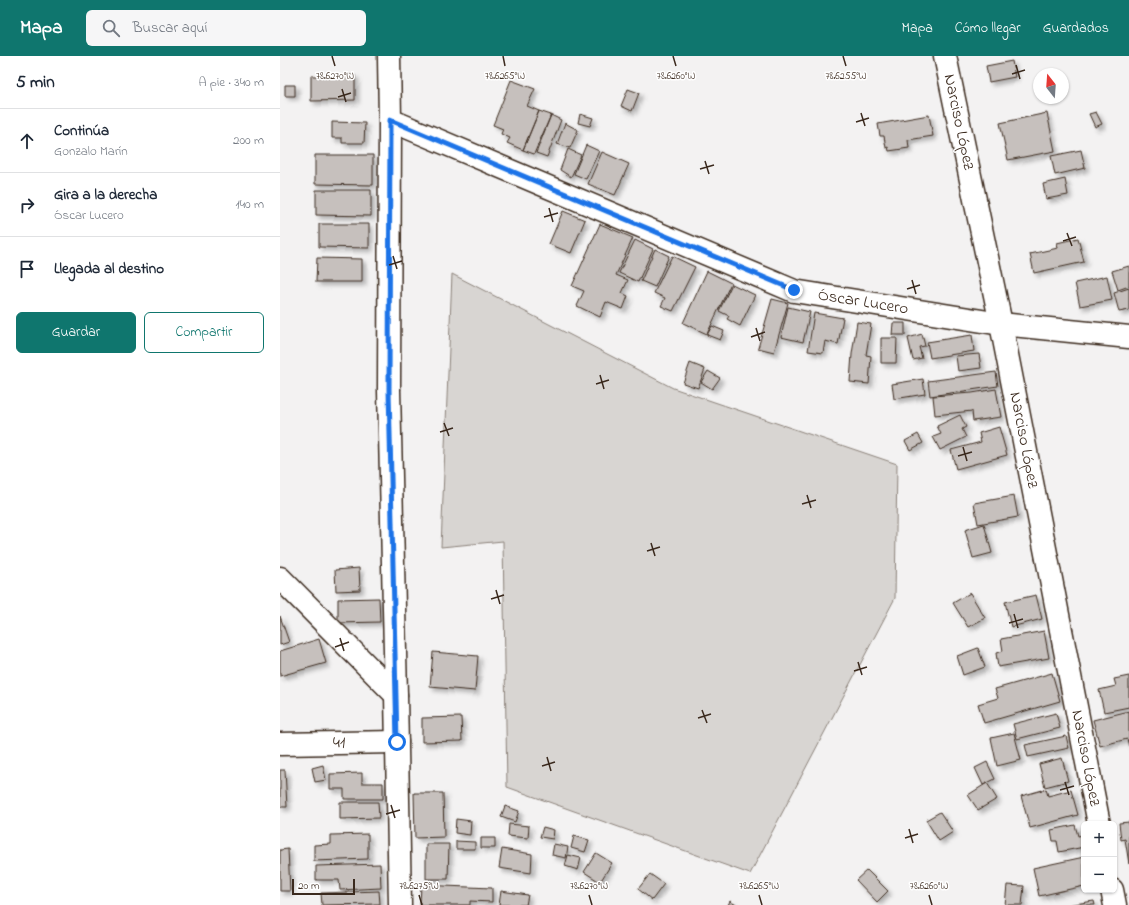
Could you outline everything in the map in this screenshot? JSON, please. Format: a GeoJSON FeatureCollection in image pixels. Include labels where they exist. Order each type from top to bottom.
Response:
{"type":"FeatureCollection","features":[{"type":"Feature","properties":{"kind":"street"},"geometry":{"type":"LineString","coordinates":[[389,56],[389,390],[400,905]]}},
{"type":"Feature","properties":{"kind":"street","name":"Narciso López"},"geometry":{"type":"LineString","coordinates":[[945,56],[1001,324],[1098,821]]}},
{"type":"Feature","properties":{"kind":"street","name":"Óscar Lucero"},"geometry":{"type":"LineString","coordinates":[[390,120],[794,290],[1001,324],[1129,337]]}},
{"type":"Feature","properties":{"kind":"street"},"geometry":{"type":"LineString","coordinates":[[280,578],[396,695]]}},
{"type":"Feature","properties":{"kind":"street","name":"41"},"geometry":{"type":"LineString","coordinates":[[280,744],[397,742]]}},
{"type":"Feature","properties":{"kind":"street"},"geometry":{"type":"LineString","coordinates":[[1113,893],[1115,905]]}},
{"type":"Feature","properties":{"kind":"shaded area"},"geometry":{"type":"Polygon","coordinates":[[[452,274],[673,388],[897,464],[895,598],[750,874],[507,787],[503,541],[441,547],[452,274]]]}},
{"type":"Feature","properties":{"kind":"building"},"geometry":{"type":"Polygon","coordinates":[[[1012,61],[1015,77],[989,82],[986,66],[1012,61]]]}},
{"type":"Feature","properties":{"kind":"building"},"geometry":{"type":"Polygon","coordinates":[[[355,75],[355,100],[311,101],[311,76],[355,75]]]}},
{"type":"Feature","properties":{"kind":"building"},"geometry":{"type":"Polygon","coordinates":[[[511,80],[535,89],[527,106],[539,111],[523,150],[507,143],[510,138],[501,134],[503,129],[493,125],[511,80]]]}},
{"type":"Feature","properties":{"kind":"building"},"geometry":{"type":"Polygon","coordinates":[[[285,85],[295,85],[295,96],[285,96],[285,85]]]}},
{"type":"Feature","properties":{"kind":"building"},"geometry":{"type":"Polygon","coordinates":[[[628,89],[639,93],[632,111],[621,106],[628,89]]]}},
{"type":"Feature","properties":{"kind":"building"},"geometry":{"type":"Polygon","coordinates":[[[539,111],[551,115],[534,154],[523,150],[539,111]]]}},
{"type":"Feature","properties":{"kind":"building"},"geometry":{"type":"Polygon","coordinates":[[[1096,112],[1102,124],[1095,127],[1089,114],[1096,112]]]}},
{"type":"Feature","properties":{"kind":"building"},"geometry":{"type":"Polygon","coordinates":[[[1047,113],[1055,151],[1008,160],[1000,123],[1047,113]]]}},
{"type":"Feature","properties":{"kind":"building"},"geometry":{"type":"Polygon","coordinates":[[[580,114],[593,118],[590,126],[578,123],[580,114]]]}},
{"type":"Feature","properties":{"kind":"building"},"geometry":{"type":"Polygon","coordinates":[[[551,115],[561,120],[547,157],[536,153],[551,115]]]}},
{"type":"Feature","properties":{"kind":"building"},"geometry":{"type":"Polygon","coordinates":[[[929,115],[933,136],[908,140],[909,148],[889,151],[888,147],[886,148],[884,136],[880,136],[878,124],[929,115]]]}},
{"type":"Feature","properties":{"kind":"building"},"geometry":{"type":"Polygon","coordinates":[[[332,122],[365,123],[364,143],[342,143],[342,138],[332,138],[332,122]]]}},
{"type":"Feature","properties":{"kind":"building"},"geometry":{"type":"Polygon","coordinates":[[[565,123],[578,130],[570,148],[557,144],[565,123]]]}},
{"type":"Feature","properties":{"kind":"building"},"geometry":{"type":"Polygon","coordinates":[[[586,145],[599,151],[586,179],[574,174],[586,145]]]}},
{"type":"Feature","properties":{"kind":"building"},"geometry":{"type":"Polygon","coordinates":[[[568,149],[581,155],[571,177],[560,170],[568,149]]]}},
{"type":"Feature","properties":{"kind":"building"},"geometry":{"type":"Polygon","coordinates":[[[1081,150],[1085,168],[1055,175],[1051,156],[1081,150]]]}},
{"type":"Feature","properties":{"kind":"building"},"geometry":{"type":"Polygon","coordinates":[[[602,152],[629,164],[615,195],[588,184],[602,152]]]}},
{"type":"Feature","properties":{"kind":"building"},"geometry":{"type":"Polygon","coordinates":[[[315,155],[373,155],[373,185],[315,184],[315,155]]]}},
{"type":"Feature","properties":{"kind":"building"},"geometry":{"type":"Polygon","coordinates":[[[1065,179],[1068,195],[1046,199],[1043,184],[1065,179]]]}},
{"type":"Feature","properties":{"kind":"building"},"geometry":{"type":"Polygon","coordinates":[[[316,190],[371,190],[371,216],[316,215],[316,190]]]}},
{"type":"Feature","properties":{"kind":"building"},"geometry":{"type":"Polygon","coordinates":[[[563,211],[585,220],[571,253],[549,244],[563,211]]]}},
{"type":"Feature","properties":{"kind":"building"},"geometry":{"type":"Polygon","coordinates":[[[319,224],[369,224],[369,248],[319,247],[319,224]]]}},
{"type":"Feature","properties":{"kind":"building"},"geometry":{"type":"Polygon","coordinates":[[[600,224],[633,238],[616,275],[628,280],[622,293],[628,296],[623,309],[606,302],[600,317],[577,306],[584,291],[572,286],[600,224]]]}},
{"type":"Feature","properties":{"kind":"building"},"geometry":{"type":"Polygon","coordinates":[[[1078,238],[1084,262],[1034,273],[1030,254],[1058,248],[1057,243],[1078,238]]]}},
{"type":"Feature","properties":{"kind":"building"},"geometry":{"type":"Polygon","coordinates":[[[635,240],[653,249],[638,282],[619,273],[635,240]]]}},
{"type":"Feature","properties":{"kind":"building"},"geometry":{"type":"Polygon","coordinates":[[[655,249],[669,256],[655,287],[641,281],[655,249]]]}},
{"type":"Feature","properties":{"kind":"building"},"geometry":{"type":"Polygon","coordinates":[[[672,256],[695,267],[673,311],[661,306],[665,298],[654,293],[672,256]]]}},
{"type":"Feature","properties":{"kind":"building"},"geometry":{"type":"Polygon","coordinates":[[[317,258],[362,259],[362,282],[316,282],[317,258]]]}},
{"type":"Feature","properties":{"kind":"building"},"geometry":{"type":"Polygon","coordinates":[[[1129,266],[1129,286],[1118,290],[1112,271],[1129,266]]]}},
{"type":"Feature","properties":{"kind":"building"},"geometry":{"type":"Polygon","coordinates":[[[707,271],[731,283],[707,334],[683,323],[707,271]]]}},
{"type":"Feature","properties":{"kind":"building"},"geometry":{"type":"Polygon","coordinates":[[[1107,276],[1112,300],[1080,306],[1075,283],[1107,276]]]}},
{"type":"Feature","properties":{"kind":"building"},"geometry":{"type":"Polygon","coordinates":[[[732,284],[755,295],[740,326],[727,319],[729,316],[719,311],[732,284]]]}},
{"type":"Feature","properties":{"kind":"building"},"geometry":{"type":"Polygon","coordinates":[[[1129,288],[1129,310],[1119,312],[1114,293],[1129,288]]]}},
{"type":"Feature","properties":{"kind":"building"},"geometry":{"type":"Polygon","coordinates":[[[772,299],[788,303],[774,352],[758,348],[772,299]]]}},
{"type":"Feature","properties":{"kind":"building"},"geometry":{"type":"Polygon","coordinates":[[[788,307],[810,312],[803,342],[781,337],[788,307]]]}},
{"type":"Feature","properties":{"kind":"building"},"geometry":{"type":"Polygon","coordinates":[[[814,313],[843,318],[838,344],[825,341],[823,353],[808,351],[814,313]]]}},
{"type":"Feature","properties":{"kind":"building"},"geometry":{"type":"Polygon","coordinates":[[[857,322],[871,324],[866,355],[871,356],[869,384],[850,382],[852,354],[857,322]]]}},
{"type":"Feature","properties":{"kind":"building"},"geometry":{"type":"Polygon","coordinates":[[[893,323],[905,323],[905,335],[892,335],[893,323]]]}},
{"type":"Feature","properties":{"kind":"building"},"geometry":{"type":"Polygon","coordinates":[[[712,326],[724,331],[720,340],[707,335],[712,326]]]}},
{"type":"Feature","properties":{"kind":"building"},"geometry":{"type":"Polygon","coordinates":[[[922,334],[925,346],[919,347],[922,358],[913,360],[908,338],[922,334]]]}},
{"type":"Feature","properties":{"kind":"building"},"geometry":{"type":"Polygon","coordinates":[[[972,335],[974,351],[930,358],[927,342],[972,335]]]}},
{"type":"Feature","properties":{"kind":"building"},"geometry":{"type":"Polygon","coordinates":[[[881,338],[897,338],[896,363],[881,363],[881,338]]]}},
{"type":"Feature","properties":{"kind":"building"},"geometry":{"type":"Polygon","coordinates":[[[979,354],[981,368],[958,371],[956,356],[979,354]]]}},
{"type":"Feature","properties":{"kind":"building"},"geometry":{"type":"Polygon","coordinates":[[[690,363],[705,369],[698,388],[683,383],[690,363]]]}},
{"type":"Feature","properties":{"kind":"building"},"geometry":{"type":"Polygon","coordinates":[[[708,371],[720,378],[712,389],[701,382],[708,371]]]}},
{"type":"Feature","properties":{"kind":"building"},"geometry":{"type":"Polygon","coordinates":[[[996,372],[998,386],[930,396],[928,381],[996,372]]]}},
{"type":"Feature","properties":{"kind":"building"},"geometry":{"type":"Polygon","coordinates":[[[923,379],[925,394],[894,399],[892,384],[923,379]]]}},
{"type":"Feature","properties":{"kind":"building"},"geometry":{"type":"Polygon","coordinates":[[[996,389],[1001,417],[973,421],[972,411],[935,415],[933,396],[972,393],[996,389]]]}},
{"type":"Feature","properties":{"kind":"building"},"geometry":{"type":"Polygon","coordinates":[[[960,415],[966,427],[962,429],[966,437],[940,450],[933,437],[941,434],[937,426],[960,415]]]}},
{"type":"Feature","properties":{"kind":"building"},"geometry":{"type":"Polygon","coordinates":[[[999,427],[1007,455],[956,469],[951,450],[981,442],[979,433],[999,427]]]}},
{"type":"Feature","properties":{"kind":"building"},"geometry":{"type":"Polygon","coordinates":[[[918,434],[923,443],[910,450],[905,441],[918,434]]]}},
{"type":"Feature","properties":{"kind":"building"},"geometry":{"type":"Polygon","coordinates":[[[1014,496],[1018,517],[978,524],[974,503],[1014,496]]]}},
{"type":"Feature","properties":{"kind":"building"},"geometry":{"type":"Polygon","coordinates":[[[984,524],[992,553],[973,558],[965,530],[984,524]]]}},
{"type":"Feature","properties":{"kind":"building"},"geometry":{"type":"Polygon","coordinates":[[[359,568],[360,590],[336,591],[335,570],[359,568]]]}},
{"type":"Feature","properties":{"kind":"building"},"geometry":{"type":"Polygon","coordinates":[[[970,593],[985,618],[968,627],[953,603],[970,593]]]}},
{"type":"Feature","properties":{"kind":"building"},"geometry":{"type":"Polygon","coordinates":[[[1036,595],[1042,619],[1011,627],[1005,602],[1036,595]]]}},
{"type":"Feature","properties":{"kind":"building"},"geometry":{"type":"Polygon","coordinates":[[[379,598],[380,622],[338,623],[338,599],[379,598]]]}},
{"type":"Feature","properties":{"kind":"building"},"geometry":{"type":"Polygon","coordinates":[[[280,616],[289,642],[280,645],[280,616]]]}},
{"type":"Feature","properties":{"kind":"building"},"geometry":{"type":"Polygon","coordinates":[[[1044,631],[1049,658],[998,667],[996,653],[1003,651],[1001,639],[1044,631]]]}},
{"type":"Feature","properties":{"kind":"building"},"geometry":{"type":"Polygon","coordinates":[[[319,639],[326,663],[280,676],[280,651],[319,639]]]}},
{"type":"Feature","properties":{"kind":"building"},"geometry":{"type":"Polygon","coordinates":[[[978,648],[985,667],[963,675],[957,656],[978,648]]]}},
{"type":"Feature","properties":{"kind":"building"},"geometry":{"type":"Polygon","coordinates":[[[433,652],[478,656],[475,691],[430,687],[433,652]]]}},
{"type":"Feature","properties":{"kind":"building"},"geometry":{"type":"Polygon","coordinates":[[[1052,673],[1060,701],[984,723],[978,704],[998,698],[995,689],[1052,673]]]}},
{"type":"Feature","properties":{"kind":"building"},"geometry":{"type":"Polygon","coordinates":[[[1129,676],[1129,707],[1104,712],[1099,690],[1116,686],[1114,679],[1129,676]]]}},
{"type":"Feature","properties":{"kind":"building"},"geometry":{"type":"Polygon","coordinates":[[[1129,711],[1129,746],[1127,739],[1100,746],[1093,720],[1129,711]]]}},
{"type":"Feature","properties":{"kind":"building"},"geometry":{"type":"Polygon","coordinates":[[[1056,713],[1060,728],[1017,739],[1013,724],[1056,713]]]}},
{"type":"Feature","properties":{"kind":"building"},"geometry":{"type":"Polygon","coordinates":[[[461,717],[462,741],[422,742],[422,718],[461,717]]]}},
{"type":"Feature","properties":{"kind":"building"},"geometry":{"type":"Polygon","coordinates":[[[1014,733],[1021,760],[997,766],[991,738],[1014,733]]]}},
{"type":"Feature","properties":{"kind":"building"},"geometry":{"type":"Polygon","coordinates":[[[1066,736],[1069,748],[1028,757],[1025,745],[1066,736]]]}},
{"type":"Feature","properties":{"kind":"building"},"geometry":{"type":"Polygon","coordinates":[[[1062,758],[1068,781],[1045,787],[1039,764],[1062,758]]]}},
{"type":"Feature","properties":{"kind":"building"},"geometry":{"type":"Polygon","coordinates":[[[987,762],[995,779],[983,785],[975,768],[987,762]]]}},
{"type":"Feature","properties":{"kind":"building"},"geometry":{"type":"Polygon","coordinates":[[[323,765],[326,780],[315,782],[312,768],[323,765]]]}},
{"type":"Feature","properties":{"kind":"building"},"geometry":{"type":"Polygon","coordinates":[[[280,770],[285,770],[287,807],[280,807],[280,770]]]}},
{"type":"Feature","properties":{"kind":"building"},"geometry":{"type":"Polygon","coordinates":[[[362,773],[362,783],[383,783],[383,799],[344,799],[344,789],[330,789],[330,774],[362,773]]]}},
{"type":"Feature","properties":{"kind":"building"},"geometry":{"type":"Polygon","coordinates":[[[987,783],[997,799],[978,810],[968,795],[987,783]]]}},
{"type":"Feature","properties":{"kind":"building"},"geometry":{"type":"Polygon","coordinates":[[[1046,789],[1048,796],[1071,790],[1078,815],[1030,828],[1021,796],[1046,789]]]}},
{"type":"Feature","properties":{"kind":"building"},"geometry":{"type":"Polygon","coordinates":[[[414,793],[443,793],[444,837],[415,838],[414,793]]]}},
{"type":"Feature","properties":{"kind":"building"},"geometry":{"type":"Polygon","coordinates":[[[340,802],[378,802],[379,818],[340,819],[340,802]]]}},
{"type":"Feature","properties":{"kind":"building"},"geometry":{"type":"Polygon","coordinates":[[[505,806],[519,811],[515,822],[501,817],[505,806]]]}},
{"type":"Feature","properties":{"kind":"building"},"geometry":{"type":"Polygon","coordinates":[[[940,812],[953,832],[939,841],[926,820],[940,812]]]}},
{"type":"Feature","properties":{"kind":"building"},"geometry":{"type":"Polygon","coordinates":[[[456,819],[471,821],[470,835],[455,833],[456,819]]]}},
{"type":"Feature","properties":{"kind":"building"},"geometry":{"type":"Polygon","coordinates":[[[1129,822],[1129,864],[1125,839],[1121,840],[1119,823],[1129,822]]]}},
{"type":"Feature","properties":{"kind":"building"},"geometry":{"type":"Polygon","coordinates":[[[509,824],[529,826],[528,838],[508,836],[509,824]]]}},
{"type":"Feature","properties":{"kind":"building"},"geometry":{"type":"Polygon","coordinates":[[[1075,825],[1078,836],[1081,835],[1081,848],[1059,852],[1057,841],[1053,841],[1051,830],[1075,825]]]}},
{"type":"Feature","properties":{"kind":"building"},"geometry":{"type":"Polygon","coordinates":[[[543,827],[554,830],[553,839],[540,837],[543,827]]]}},
{"type":"Feature","properties":{"kind":"building"},"geometry":{"type":"Polygon","coordinates":[[[368,834],[368,859],[314,861],[314,845],[331,844],[331,835],[368,834]]]}},
{"type":"Feature","properties":{"kind":"building"},"geometry":{"type":"Polygon","coordinates":[[[574,836],[589,840],[585,852],[571,848],[574,836]]]}},
{"type":"Feature","properties":{"kind":"building"},"geometry":{"type":"Polygon","coordinates":[[[481,838],[495,838],[495,848],[481,848],[481,838]]]}},
{"type":"Feature","properties":{"kind":"building"},"geometry":{"type":"Polygon","coordinates":[[[456,841],[475,842],[475,849],[456,849],[456,841]]]}},
{"type":"Feature","properties":{"kind":"building"},"geometry":{"type":"Polygon","coordinates":[[[426,844],[449,844],[448,879],[426,879],[426,844]]]}},
{"type":"Feature","properties":{"kind":"building"},"geometry":{"type":"Polygon","coordinates":[[[554,844],[568,847],[566,858],[552,855],[554,844]]]}},
{"type":"Feature","properties":{"kind":"building"},"geometry":{"type":"Polygon","coordinates":[[[288,849],[290,891],[280,891],[280,850],[288,849]]]}},
{"type":"Feature","properties":{"kind":"building"},"geometry":{"type":"Polygon","coordinates":[[[502,849],[532,854],[531,873],[499,868],[502,849]]]}},
{"type":"Feature","properties":{"kind":"building"},"geometry":{"type":"Polygon","coordinates":[[[596,853],[612,863],[600,882],[584,872],[596,853]]]}},
{"type":"Feature","properties":{"kind":"building"},"geometry":{"type":"Polygon","coordinates":[[[568,855],[581,858],[578,870],[565,866],[568,855]]]}},
{"type":"Feature","properties":{"kind":"building"},"geometry":{"type":"Polygon","coordinates":[[[1081,858],[1081,887],[1039,896],[1033,868],[1081,858]]]}},
{"type":"Feature","properties":{"kind":"building"},"geometry":{"type":"Polygon","coordinates":[[[380,864],[381,888],[340,890],[339,880],[316,880],[316,866],[380,864]]]}},
{"type":"Feature","properties":{"kind":"building"},"geometry":{"type":"Polygon","coordinates":[[[867,870],[888,891],[877,902],[856,880],[867,870]]]}},
{"type":"Feature","properties":{"kind":"building"},"geometry":{"type":"Polygon","coordinates":[[[650,874],[664,884],[652,900],[638,889],[650,874]]]}},
{"type":"Feature","properties":{"kind":"building"},"geometry":{"type":"Polygon","coordinates":[[[421,885],[492,888],[492,902],[470,901],[470,905],[420,905],[421,885]]]}},
{"type":"Feature","properties":{"kind":"building"},"geometry":{"type":"Polygon","coordinates":[[[1007,885],[1024,886],[1022,905],[1005,905],[1007,885]]]}},
{"type":"Feature","properties":{"kind":"building"},"geometry":{"type":"Polygon","coordinates":[[[379,891],[380,904],[322,905],[321,893],[379,891]]]}},
{"type":"Feature","properties":{"kind":"building"},"geometry":{"type":"Polygon","coordinates":[[[501,891],[528,895],[526,905],[499,905],[501,891]]]}},
{"type":"Feature","properties":{"kind":"building"},"geometry":{"type":"Polygon","coordinates":[[[730,901],[736,905],[728,905],[730,901]]]}},
{"type":"Feature","properties":{"kind":"building"},"geometry":{"type":"Polygon","coordinates":[[[1094,901],[1095,905],[1067,905],[1094,901]]]}},
{"type":"Feature","properties":{"kind":"route"},"geometry":{"type":"LineString","coordinates":[[397,742],[389,390],[390,120],[794,290]]}}]}
